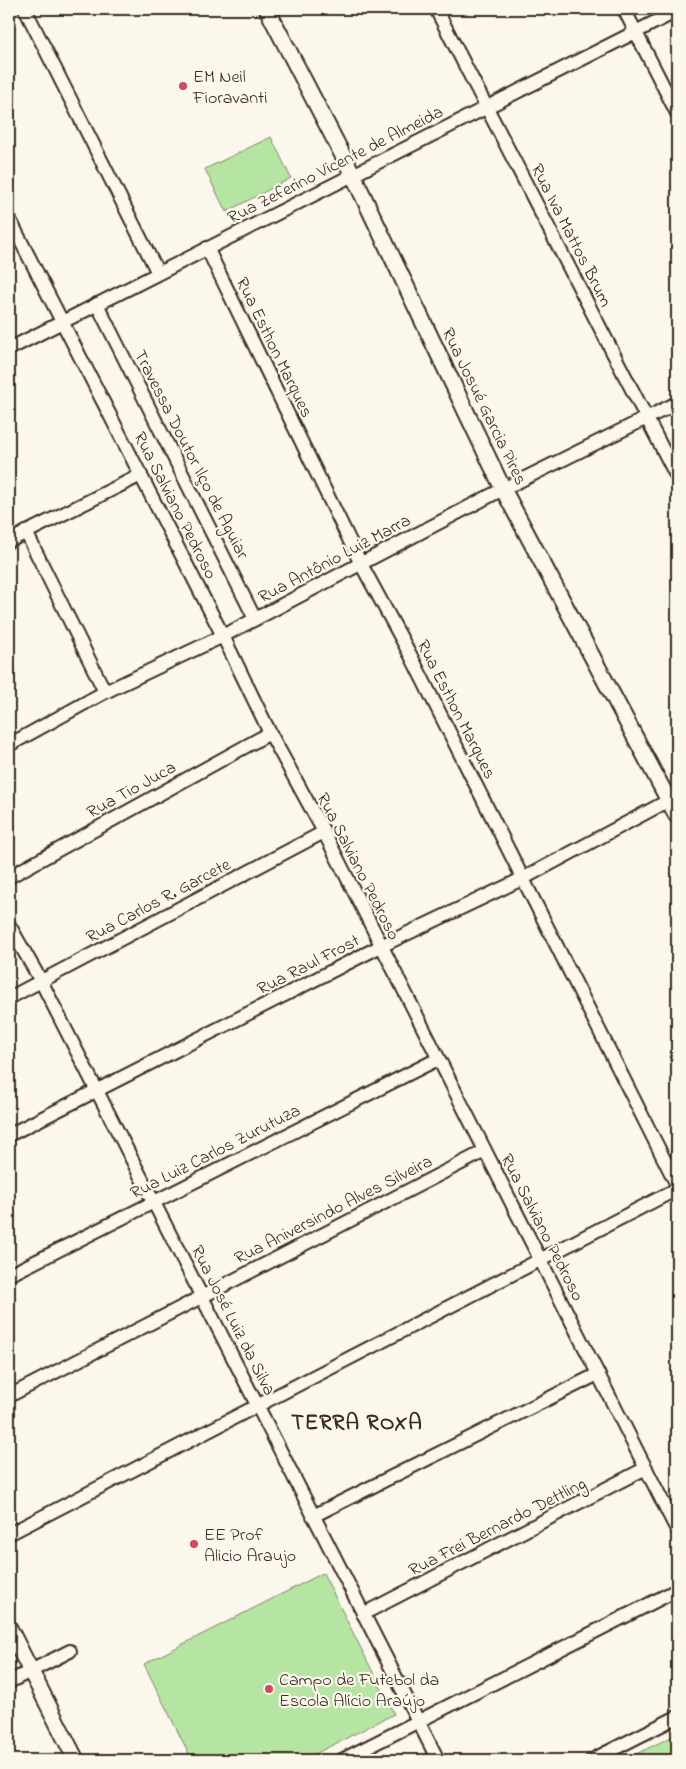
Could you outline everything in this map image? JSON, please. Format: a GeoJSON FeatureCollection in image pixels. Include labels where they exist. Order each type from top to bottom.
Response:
{"type":"FeatureCollection","features":[{"type":"Feature","properties":{"kind":"street"},"geometry":{"type":"LineString","coordinates":[[25,9],[158,273]]}},
{"type":"Feature","properties":{"kind":"street","name":"Rua Josué Garcia Pires"},"geometry":{"type":"LineString","coordinates":[[267,9],[352,175],[503,489],[673,798],[677,816]]}},
{"type":"Feature","properties":{"kind":"street","name":"Rua Iva Mattos Brum"},"geometry":{"type":"LineString","coordinates":[[436,9],[677,477]]}},
{"type":"Feature","properties":{"kind":"street"},"geometry":{"type":"LineString","coordinates":[[624,9],[677,113]]}},
{"type":"Feature","properties":{"kind":"street","name":"Rua Zeferino Vicente de Almeida"},"geometry":{"type":"LineString","coordinates":[[9,349],[677,11]]}},
{"type":"Feature","properties":{"kind":"street","name":"Rua Salviano Pedroso"},"geometry":{"type":"LineString","coordinates":[[9,218],[223,636],[270,733],[324,832],[677,1530]]}},
{"type":"Feature","properties":{"kind":"street","name":"Rua Esthon Marques"},"geometry":{"type":"LineString","coordinates":[[207,248],[361,564],[412,658],[524,878],[677,1185]]}},
{"type":"Feature","properties":{"kind":"street","name":"Travessa Doutor Ilço de Aguiar"},"geometry":{"type":"LineString","coordinates":[[97,304],[255,619]]}},
{"type":"Feature","properties":{"kind":"street","name":"Rua Antônio Luiz Marra"},"geometry":{"type":"LineString","coordinates":[[9,745],[105,692],[223,636],[503,489],[677,403]]}},
{"type":"Feature","properties":{"kind":"street"},"geometry":{"type":"LineString","coordinates":[[9,540],[141,475]]}},
{"type":"Feature","properties":{"kind":"street"},"geometry":{"type":"LineString","coordinates":[[26,532],[105,692]]}},
{"type":"Feature","properties":{"kind":"street","name":"Rua Tio Juca"},"geometry":{"type":"LineString","coordinates":[[9,877],[270,733]]}},
{"type":"Feature","properties":{"kind":"street","name":"Rua Raul Frost"},"geometry":{"type":"LineString","coordinates":[[9,1135],[381,946],[524,878],[673,798]]}},
{"type":"Feature","properties":{"kind":"street","name":"Rua Carlos R. Garcete"},"geometry":{"type":"LineString","coordinates":[[9,998],[324,832]]}},
{"type":"Feature","properties":{"kind":"street","name":"Rua José Luiz da Silva"},"geometry":{"type":"LineString","coordinates":[[9,925],[41,981],[438,1760]]}},
{"type":"Feature","properties":{"kind":"street","name":"Rua Luiz Carlos Zurutuza"},"geometry":{"type":"LineString","coordinates":[[9,1275],[438,1058]]}},
{"type":"Feature","properties":{"kind":"street","name":"Rua Aniversindo Alves Silveira"},"geometry":{"type":"LineString","coordinates":[[9,1396],[485,1151]]}},
{"type":"Feature","properties":{"kind":"street"},"geometry":{"type":"LineString","coordinates":[[9,1534],[677,1189]]}},
{"type":"Feature","properties":{"kind":"street"},"geometry":{"type":"LineString","coordinates":[[314,1516],[598,1374]]}},
{"type":"Feature","properties":{"kind":"street","name":"Rua Frei Bernardo Dettling"},"geometry":{"type":"LineString","coordinates":[[363,1614],[646,1468]]}},
{"type":"Feature","properties":{"kind":"street"},"geometry":{"type":"LineString","coordinates":[[342,1760],[677,1590]]}},
{"type":"Feature","properties":{"kind":"street"},"geometry":{"type":"LineString","coordinates":[[9,1628],[76,1760]]}},
{"type":"Feature","properties":{"kind":"street"},"geometry":{"type":"LineString","coordinates":[[9,1682],[70,1651]]}},
{"type":"Feature","properties":{"kind":"street"},"geometry":{"type":"LineString","coordinates":[[592,1760],[677,1717]]}},
{"type":"Feature","properties":{"kind":"green space"},"geometry":{"type":"Polygon","coordinates":[[[271,137],[291,178],[226,212],[205,169],[271,137]]]}},
{"type":"Feature","properties":{"kind":"green space","name":"Campo de Futebol da Escola Alício Araújo"},"geometry":{"type":"Polygon","coordinates":[[[323,1573],[394,1714],[303,1760],[192,1760],[144,1664],[323,1573]]]}},
{"type":"Feature","properties":{"kind":"green space"},"geometry":{"type":"Polygon","coordinates":[[[677,1734],[677,1760],[624,1760],[677,1734]]]}},
{"type":"Feature","properties":{"kind":"place","name":"EM Neil Fioravanti"},"geometry":{"type":"Point","coordinates":[183,86]}},
{"type":"Feature","properties":{"kind":"place","name":"EE Prof Alicio Araujo"},"geometry":{"type":"Point","coordinates":[194,1544]}},
{"type":"Feature","properties":{"kind":"place","name":"Campo de Futebol da Escola Alício Araújo"},"geometry":{"type":"Point","coordinates":[269,1689]}},
{"type":"Feature","properties":{"kind":"district","name":"TERRA ROXA"},"geometry":{"type":"Point","coordinates":[357,1421]}}]}
